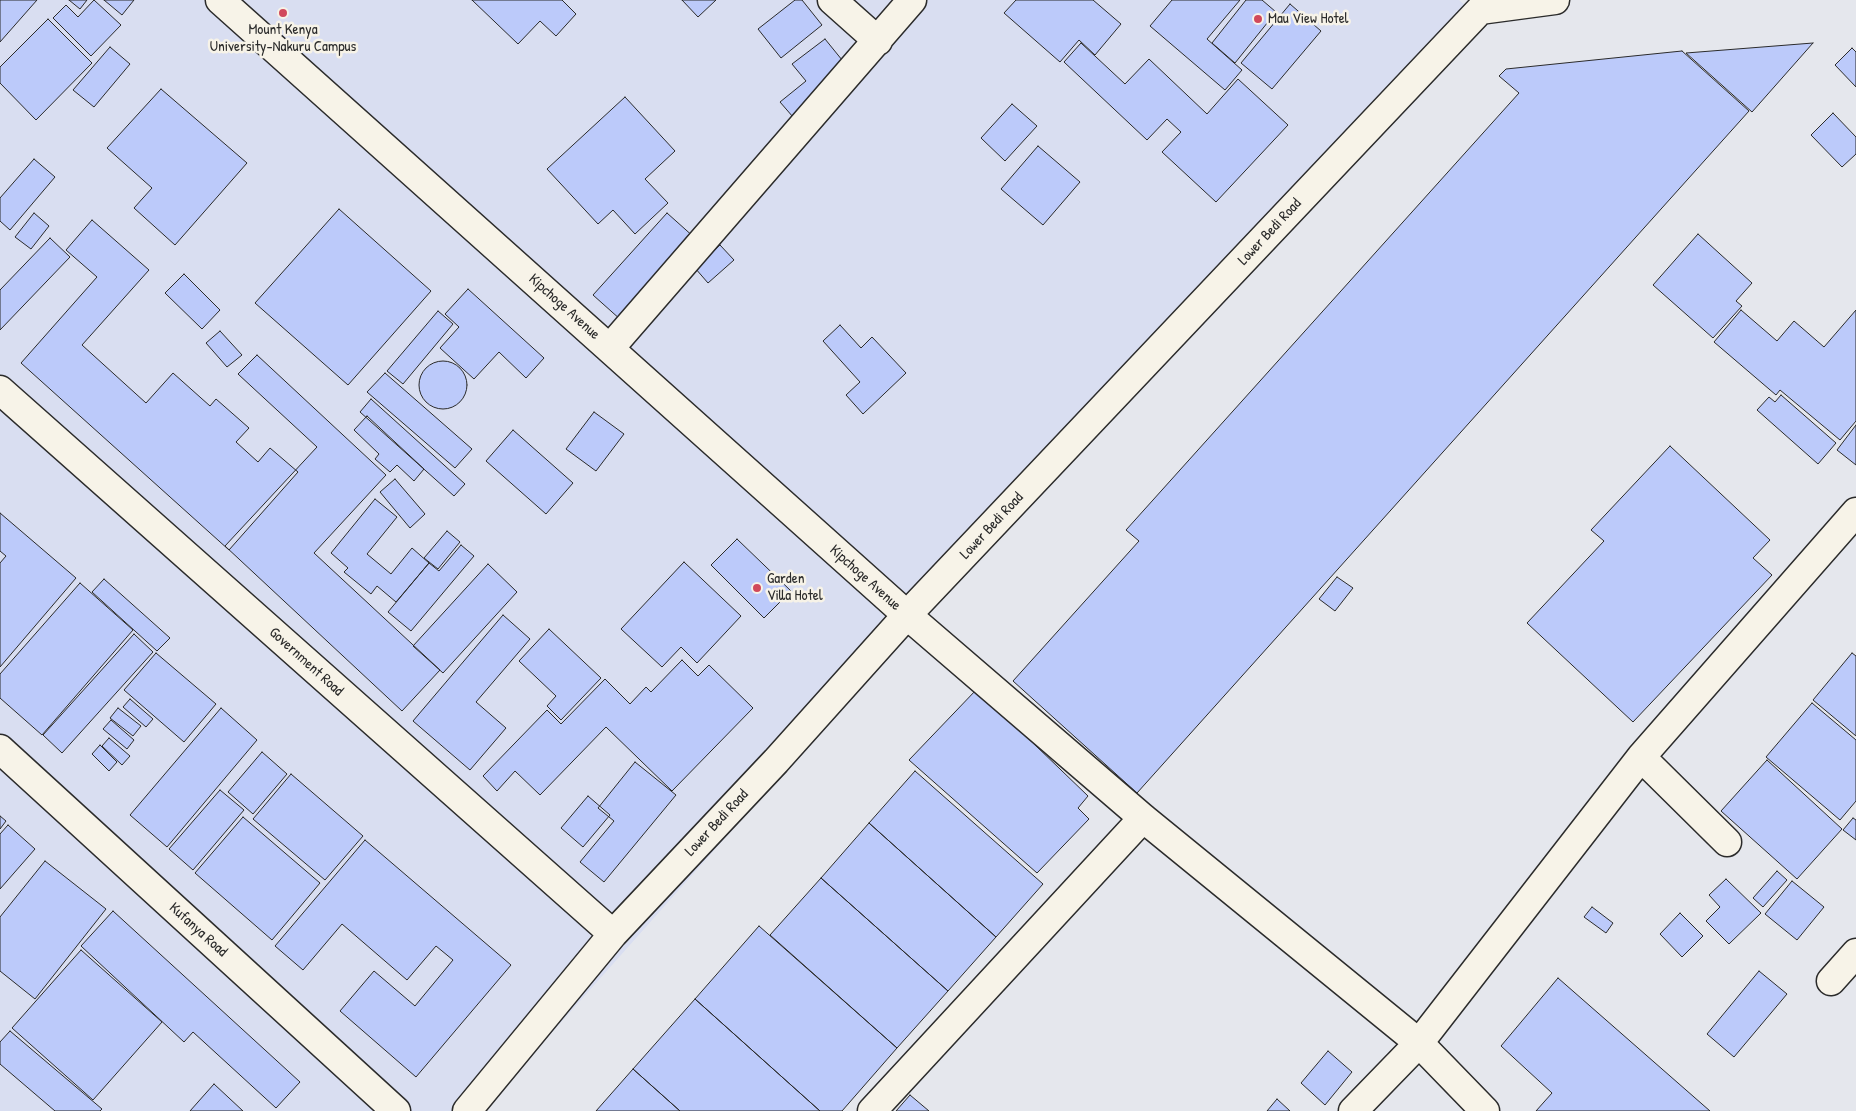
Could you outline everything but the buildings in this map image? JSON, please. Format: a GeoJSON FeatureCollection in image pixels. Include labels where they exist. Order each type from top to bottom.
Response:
{"type":"FeatureCollection","features":[{"type":"Feature","properties":{"kind":"street","name":"Kipchoge Avenue"},"geometry":{"type":"LineString","coordinates":[[220,0],[907,615],[1143,818],[1419,1043],[1485,1111]]}},
{"type":"Feature","properties":{"kind":"street"},"geometry":{"type":"LineString","coordinates":[[832,0],[878,41]]}},
{"type":"Feature","properties":{"kind":"street"},"geometry":{"type":"LineString","coordinates":[[610,348],[912,0]]}},
{"type":"Feature","properties":{"kind":"street","name":"Lower Bedi Road"},"geometry":{"type":"LineString","coordinates":[[467,1111],[613,934],[776,761],[907,615],[1475,5],[1555,0]]}},
{"type":"Feature","properties":{"kind":"street","name":"Government Road"},"geometry":{"type":"LineString","coordinates":[[0,390],[613,934]]}},
{"type":"Feature","properties":{"kind":"street"},"geometry":{"type":"LineString","coordinates":[[1353,1111],[1419,1043],[1641,757],[1856,512]]}},
{"type":"Feature","properties":{"kind":"street","name":"Kufanya Road"},"geometry":{"type":"LineString","coordinates":[[0,750],[396,1111]]}},
{"type":"Feature","properties":{"kind":"street"},"geometry":{"type":"LineString","coordinates":[[1641,757],[1727,842]]}},
{"type":"Feature","properties":{"kind":"street"},"geometry":{"type":"LineString","coordinates":[[872,1111],[1143,818]]}},
{"type":"Feature","properties":{"kind":"street"},"geometry":{"type":"LineString","coordinates":[[1830,981],[1856,953]]}},
{"type":"Feature","properties":{"kind":"shaded area"},"geometry":{"type":"Polygon","coordinates":[[[0,0],[1459,0],[1466,6],[482,1111],[0,1111],[0,0]]]}},
{"type":"Feature","properties":{"kind":"place","name":"Mount Kenya University-Nakuru Campus"},"geometry":{"type":"Point","coordinates":[283,13]}},
{"type":"Feature","properties":{"kind":"place","name":"Mau View Hotel"},"geometry":{"type":"Point","coordinates":[1258,19]}},
{"type":"Feature","properties":{"kind":"place","name":"Garden Villa Hotel"},"geometry":{"type":"Point","coordinates":[757,588]}}]}
